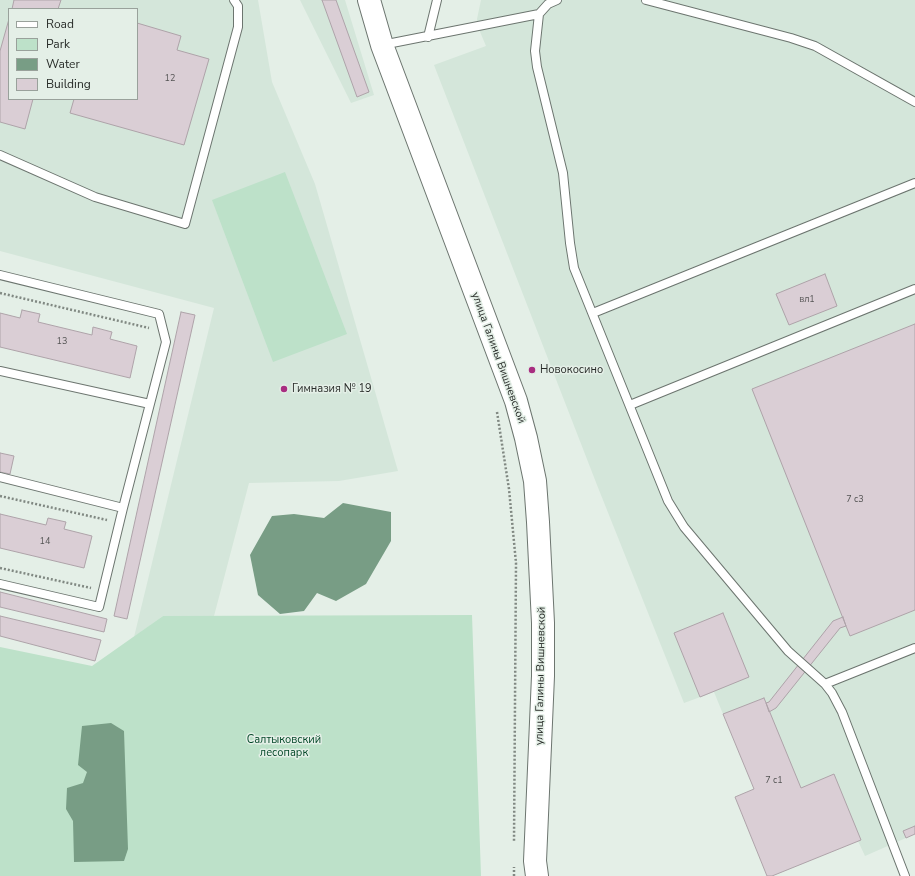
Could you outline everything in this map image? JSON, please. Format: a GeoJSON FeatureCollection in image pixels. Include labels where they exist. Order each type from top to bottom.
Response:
{"type":"FeatureCollection","features":[{"type":"Feature","properties":{"kind":"street","name":"улица Галины Вишневской"},"geometry":{"type":"LineString","coordinates":[[369,0],[382,46],[516,401],[535,481],[543,623],[543,676],[535,861],[537,876]]}},
{"type":"Feature","properties":{"kind":"lane"},"geometry":{"type":"LineString","coordinates":[[0,155],[95,197],[185,224],[238,27],[238,6],[234,0]]}},
{"type":"Feature","properties":{"kind":"lane"},"geometry":{"type":"LineString","coordinates":[[428,37],[436,0]]}},
{"type":"Feature","properties":{"kind":"lane"},"geometry":{"type":"LineString","coordinates":[[382,46],[538,14],[548,4],[557,0]]}},
{"type":"Feature","properties":{"kind":"lane"},"geometry":{"type":"LineString","coordinates":[[646,0],[816,46],[915,102]]}},
{"type":"Feature","properties":{"kind":"lane"},"geometry":{"type":"LineString","coordinates":[[538,14],[535,51],[537,67],[563,173],[574,268],[668,501],[684,528],[788,651],[825,684],[832,693],[842,712],[905,876]]}},
{"type":"Feature","properties":{"kind":"lane"},"geometry":{"type":"LineString","coordinates":[[593,313],[915,183]]}},
{"type":"Feature","properties":{"kind":"lane"},"geometry":{"type":"LineString","coordinates":[[0,275],[159,314],[166,342],[99,607],[0,584]]}},
{"type":"Feature","properties":{"kind":"lane"},"geometry":{"type":"LineString","coordinates":[[630,405],[915,289]]}},
{"type":"Feature","properties":{"kind":"lane"},"geometry":{"type":"LineString","coordinates":[[0,371],[150,404]]}},
{"type":"Feature","properties":{"kind":"lane"},"geometry":{"type":"LineString","coordinates":[[0,477],[123,508]]}},
{"type":"Feature","properties":{"kind":"lane"},"geometry":{"type":"LineString","coordinates":[[825,684],[915,648]]}},
{"type":"Feature","properties":{"kind":"path"},"geometry":{"type":"LineString","coordinates":[[0,293],[164,332]]}},
{"type":"Feature","properties":{"kind":"path"},"geometry":{"type":"LineString","coordinates":[[495,404],[509,489],[516,563],[514,844]]}},
{"type":"Feature","properties":{"kind":"path"},"geometry":{"type":"LineString","coordinates":[[0,496],[119,524]]}},
{"type":"Feature","properties":{"kind":"path"},"geometry":{"type":"LineString","coordinates":[[0,568],[103,591]]}},
{"type":"Feature","properties":{"kind":"path"},"geometry":{"type":"LineString","coordinates":[[514,860],[514,876]]}},
{"type":"Feature","properties":{"kind":"shaded area","name":"Гимназия № 19"},"geometry":{"type":"Polygon","coordinates":[[[0,0],[258,0],[272,82],[315,184],[398,471],[339,481],[249,483],[214,616],[163,616],[134,637],[214,308],[0,251],[0,0]]]}},
{"type":"Feature","properties":{"kind":"shaded area"},"geometry":{"type":"Polygon","coordinates":[[[300,0],[345,0],[374,95],[351,103],[300,0]]]}},
{"type":"Feature","properties":{"kind":"shaded area"},"geometry":{"type":"Polygon","coordinates":[[[481,0],[915,0],[915,834],[865,856],[858,841],[772,876],[767,876],[754,789],[714,692],[684,703],[597,485],[434,65],[486,46],[478,27],[477,19],[481,0]]]}},
{"type":"Feature","properties":{"kind":"green space"},"geometry":{"type":"Polygon","coordinates":[[[285,172],[347,334],[273,362],[212,200],[285,172]]]}},
{"type":"Feature","properties":{"kind":"green space","name":"Салтыковский лесопарк"},"geometry":{"type":"Polygon","coordinates":[[[472,615],[481,876],[0,876],[0,647],[92,666],[163,616],[472,615]]]}},
{"type":"Feature","properties":{"kind":"water"},"geometry":{"type":"Polygon","coordinates":[[[343,503],[391,512],[391,541],[366,584],[336,601],[317,593],[304,611],[280,614],[258,595],[250,555],[272,516],[294,514],[324,518],[343,503]]]}},
{"type":"Feature","properties":{"kind":"water"},"geometry":{"type":"Polygon","coordinates":[[[111,723],[124,731],[128,849],[124,861],[74,862],[73,821],[66,809],[67,788],[83,783],[87,772],[78,765],[82,726],[111,723]]]}},
{"type":"Feature","properties":{"kind":"building"},"geometry":{"type":"Polygon","coordinates":[[[14,0],[61,0],[58,8],[12,8],[14,0]]]}},
{"type":"Feature","properties":{"kind":"building"},"geometry":{"type":"Polygon","coordinates":[[[322,0],[336,0],[369,92],[357,97],[322,0]]]}},
{"type":"Feature","properties":{"kind":"building"},"geometry":{"type":"Polygon","coordinates":[[[8,23],[8,100],[33,100],[25,129],[0,122],[0,51],[8,23]]]}},
{"type":"Feature","properties":{"kind":"building"},"geometry":{"type":"Polygon","coordinates":[[[138,23],[181,36],[177,50],[209,59],[184,145],[70,113],[74,100],[138,100],[138,23]]]}},
{"type":"Feature","properties":{"kind":"building"},"geometry":{"type":"Polygon","coordinates":[[[825,274],[837,306],[789,325],[776,294],[825,274]]]}},
{"type":"Feature","properties":{"kind":"building"},"geometry":{"type":"Polygon","coordinates":[[[22,310],[40,314],[38,322],[92,335],[93,327],[112,332],[110,339],[137,346],[130,378],[0,347],[0,313],[20,318],[22,310]]]}},
{"type":"Feature","properties":{"kind":"building"},"geometry":{"type":"Polygon","coordinates":[[[181,312],[195,315],[127,619],[114,616],[181,312]]]}},
{"type":"Feature","properties":{"kind":"building"},"geometry":{"type":"Polygon","coordinates":[[[915,324],[915,610],[850,636],[752,389],[915,324]]]}},
{"type":"Feature","properties":{"kind":"building"},"geometry":{"type":"Polygon","coordinates":[[[0,453],[14,456],[10,474],[0,472],[0,453]]]}},
{"type":"Feature","properties":{"kind":"building"},"geometry":{"type":"Polygon","coordinates":[[[0,514],[46,525],[48,518],[66,522],[64,529],[92,536],[84,568],[0,548],[0,514]]]}},
{"type":"Feature","properties":{"kind":"building"},"geometry":{"type":"Polygon","coordinates":[[[0,592],[107,619],[104,632],[0,607],[0,592]]]}},
{"type":"Feature","properties":{"kind":"building"},"geometry":{"type":"Polygon","coordinates":[[[723,613],[749,677],[700,697],[674,633],[723,613]]]}},
{"type":"Feature","properties":{"kind":"building"},"geometry":{"type":"Polygon","coordinates":[[[0,616],[101,640],[95,661],[0,636],[0,616]]]}},
{"type":"Feature","properties":{"kind":"building"},"geometry":{"type":"Polygon","coordinates":[[[843,617],[846,626],[840,628],[776,708],[769,712],[766,703],[769,702],[833,621],[843,617]]]}},
{"type":"Feature","properties":{"kind":"building"},"geometry":{"type":"Polygon","coordinates":[[[764,698],[801,788],[834,774],[861,840],[772,876],[767,876],[735,797],[754,789],[723,714],[764,698]]]}},
{"type":"Feature","properties":{"kind":"building"},"geometry":{"type":"Polygon","coordinates":[[[915,826],[915,834],[906,838],[903,831],[915,826]]]}},
{"type":"Feature","properties":{"kind":"place","name":"Новокосино"},"geometry":{"type":"Point","coordinates":[532,370]}},
{"type":"Feature","properties":{"kind":"place","name":"Гимназия № 19"},"geometry":{"type":"Point","coordinates":[284,389]}}]}
